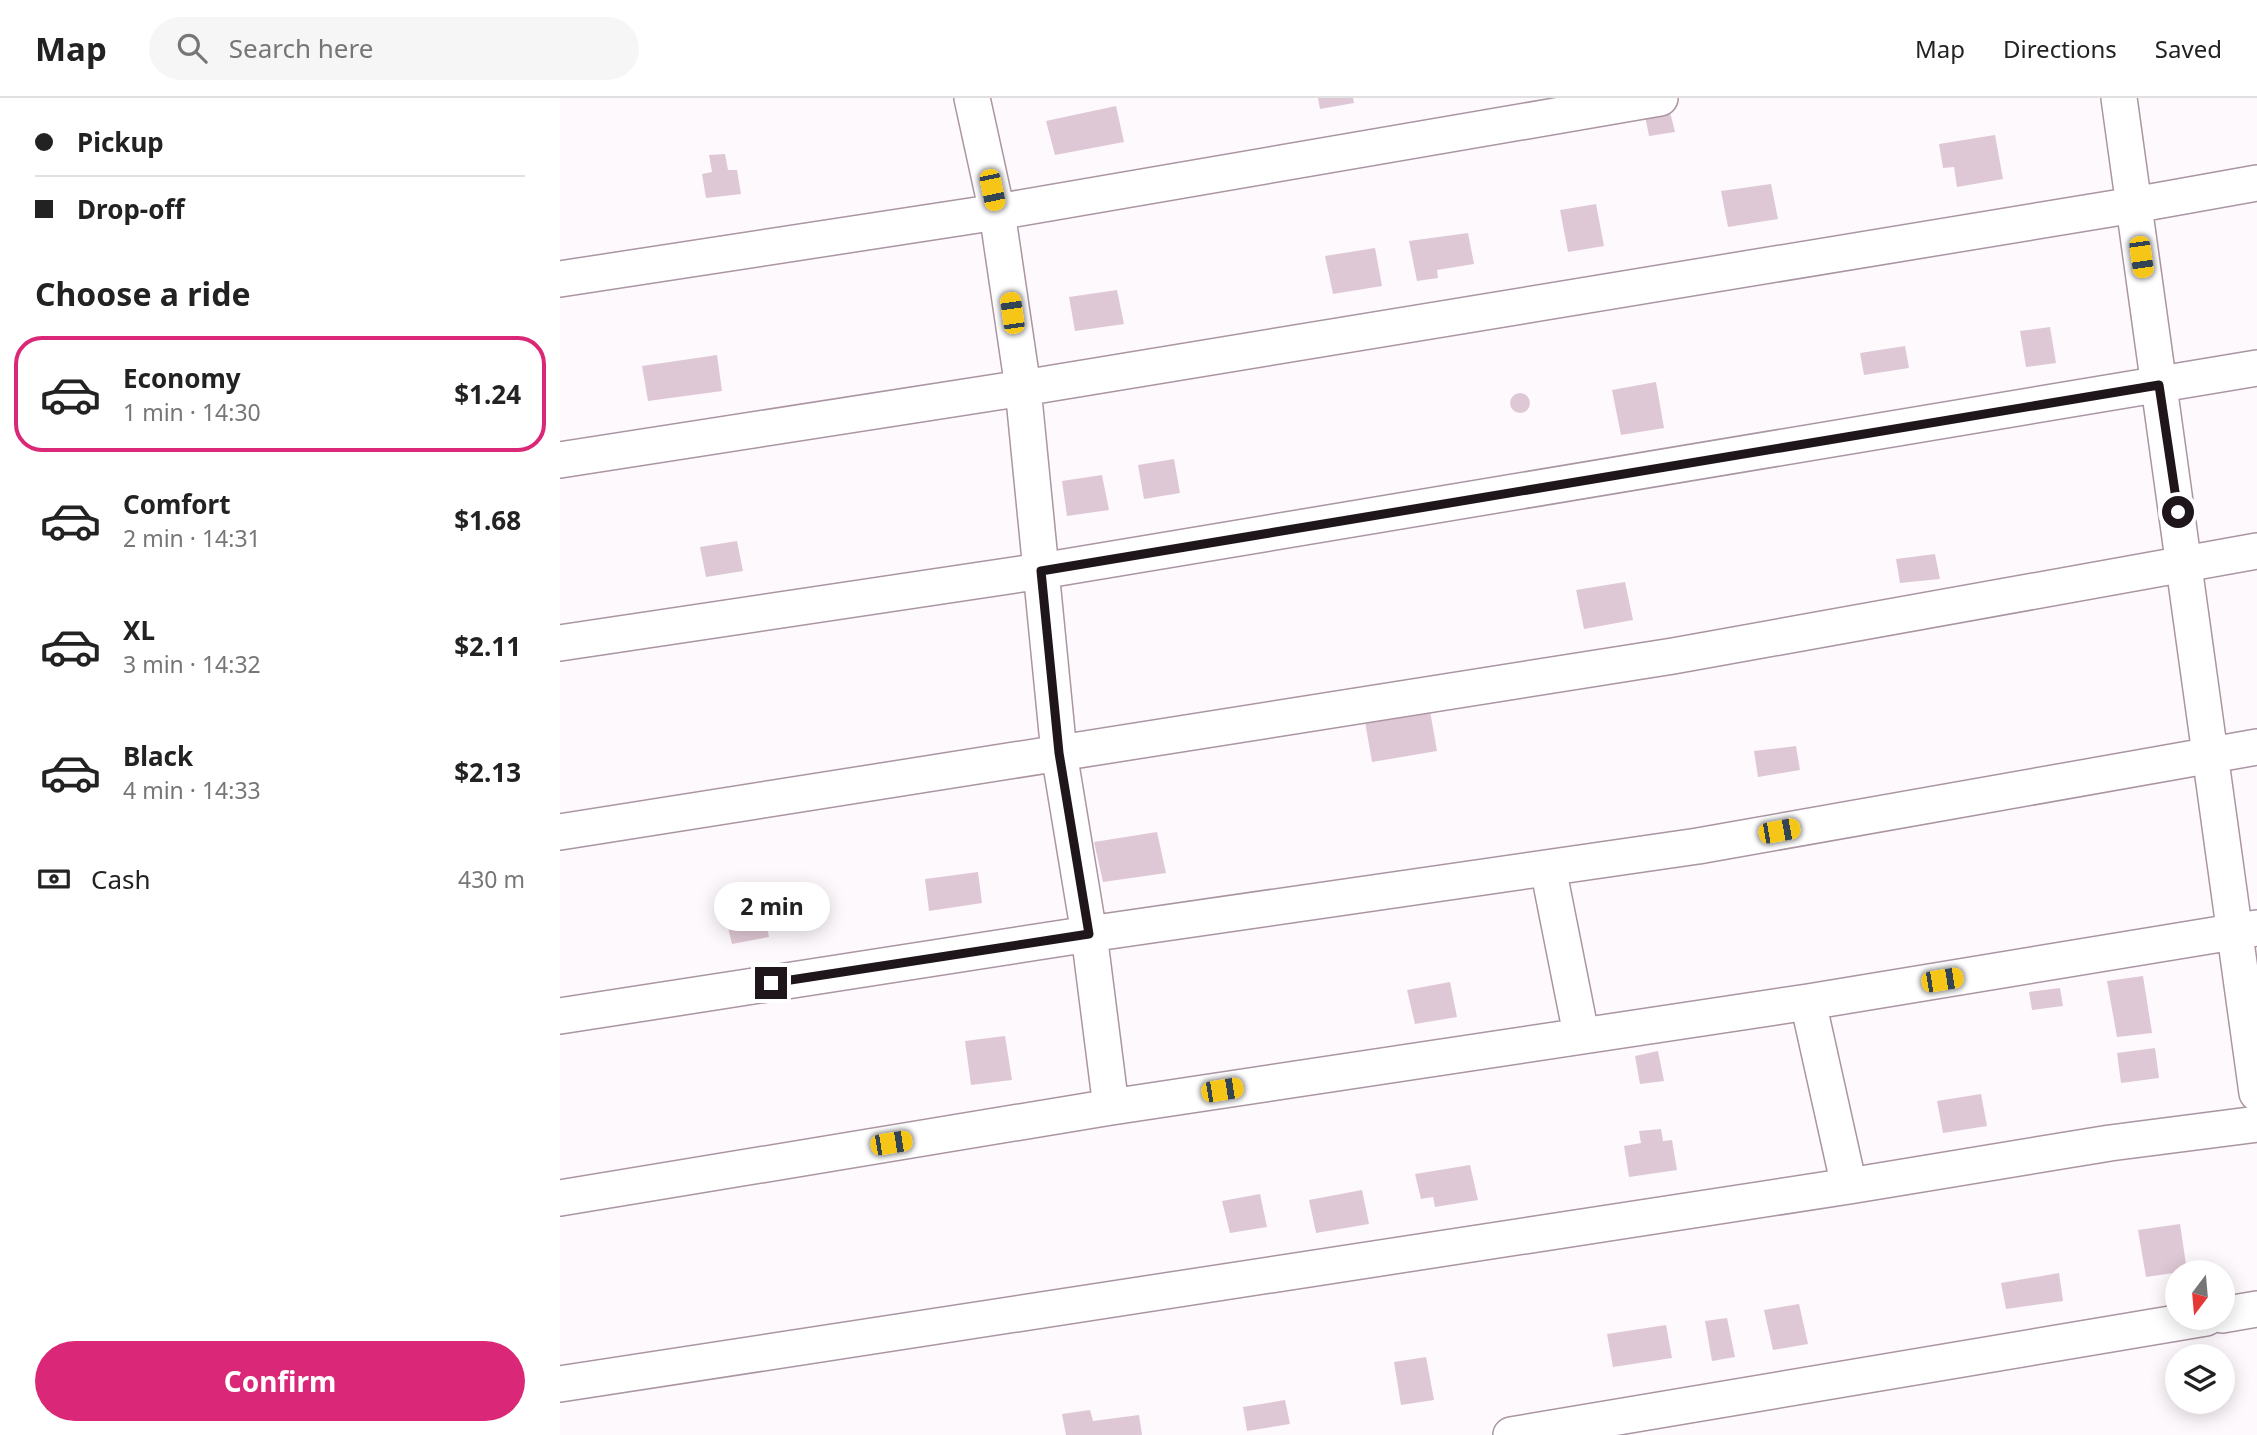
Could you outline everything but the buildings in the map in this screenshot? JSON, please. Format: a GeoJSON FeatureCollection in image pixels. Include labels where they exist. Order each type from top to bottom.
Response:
{"type":"FeatureCollection","features":[{"type":"Feature","properties":{"kind":"street"},"geometry":{"type":"LineString","coordinates":[[972,98],[997,212],[1023,388],[1059,753],[1089,934],[1111,1107]]}},
{"type":"Feature","properties":{"kind":"street"},"geometry":{"type":"LineString","coordinates":[[560,279],[997,212],[1660,98]]}},
{"type":"Feature","properties":{"kind":"street"},"geometry":{"type":"LineString","coordinates":[[2119,98],[2210,756],[2246,930],[2257,1093]]}},
{"type":"Feature","properties":{"kind":"street"},"geometry":{"type":"LineString","coordinates":[[560,460],[1023,388],[2257,183]]}},
{"type":"Feature","properties":{"kind":"street"},"geometry":{"type":"LineString","coordinates":[[560,643],[1041,571],[2257,368]]}},
{"type":"Feature","properties":{"kind":"street"},"geometry":{"type":"LineString","coordinates":[[560,832],[1673,656],[2257,551]]}},
{"type":"Feature","properties":{"kind":"street"},"geometry":{"type":"LineString","coordinates":[[560,1016],[1089,934],[1698,846],[2257,747]]}},
{"type":"Feature","properties":{"kind":"street"},"geometry":{"type":"LineString","coordinates":[[1548,868],[1581,1034]]}},
{"type":"Feature","properties":{"kind":"street"},"geometry":{"type":"LineString","coordinates":[[560,1198],[1111,1107],[1581,1034],[1808,1002],[2246,930]]}},
{"type":"Feature","properties":{"kind":"street"},"geometry":{"type":"LineString","coordinates":[[1808,1002],[1849,1186]]}},
{"type":"Feature","properties":{"kind":"street"},"geometry":{"type":"LineString","coordinates":[[560,1384],[1849,1186],[2110,1143],[2257,1125]]}},
{"type":"Feature","properties":{"kind":"street"},"geometry":{"type":"LineString","coordinates":[[2235,1313],[2257,1309]]}},
{"type":"Feature","properties":{"kind":"street"},"geometry":{"type":"LineString","coordinates":[[1511,1435],[2165,1325]]}},
{"type":"Feature","properties":{"kind":"route"},"geometry":{"type":"LineString","coordinates":[[771,983],[1089,934],[1059,753],[1041,571],[2159,385],[2178,512]]}}]}
